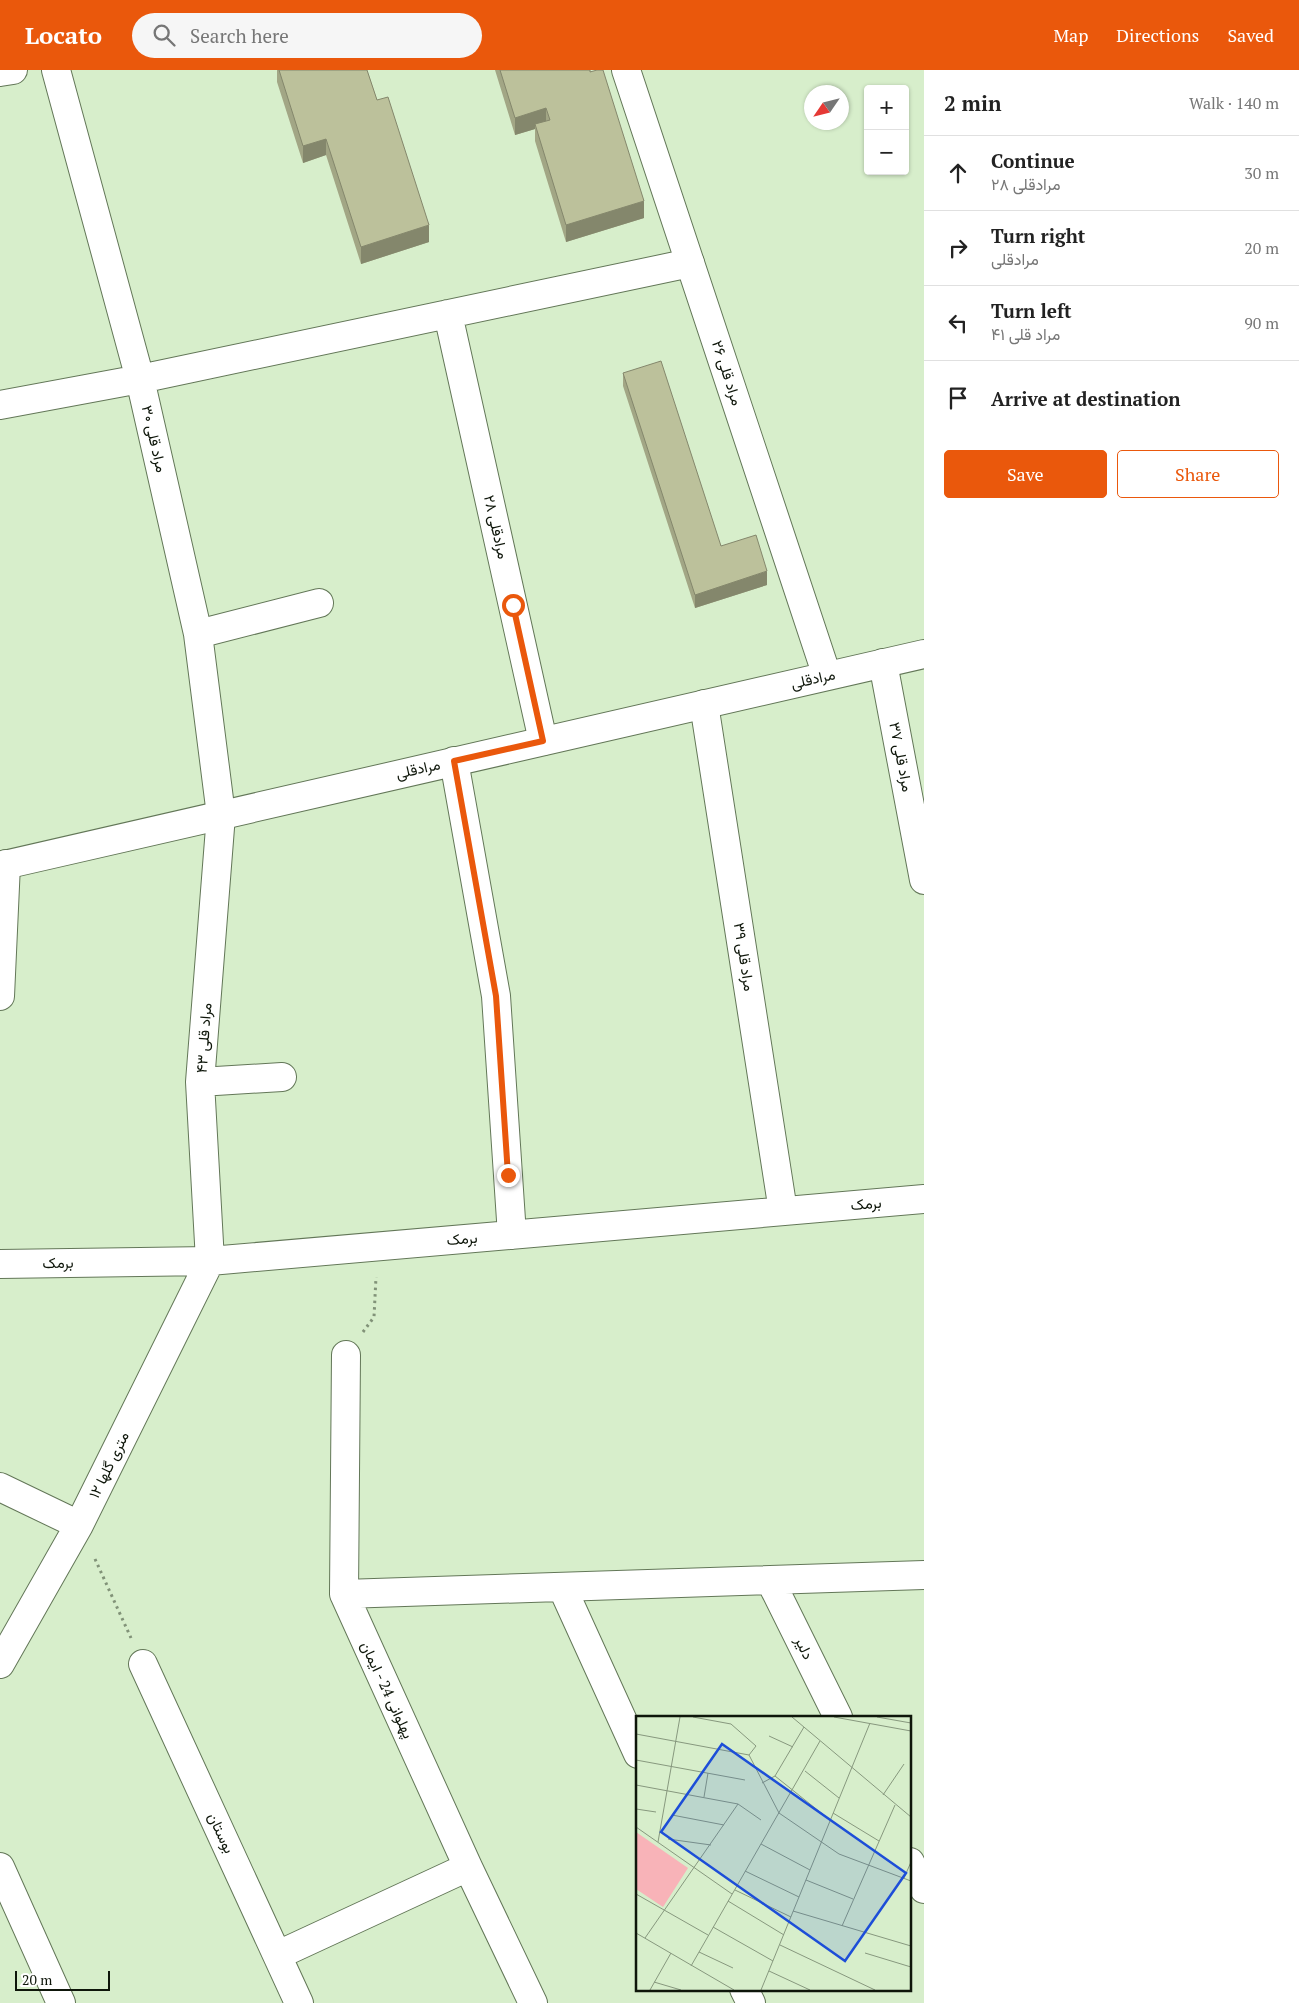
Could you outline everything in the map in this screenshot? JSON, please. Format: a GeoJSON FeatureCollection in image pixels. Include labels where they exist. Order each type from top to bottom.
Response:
{"type":"FeatureCollection","features":[{"type":"Feature","properties":{"kind":"street"},"geometry":{"type":"LineString","coordinates":[[0,72],[13,70]]}},
{"type":"Feature","properties":{"kind":"street","name":"مراد قلی ۳۰"},"geometry":{"type":"LineString","coordinates":[[56,70],[140,379],[198,634],[221,815]]}},
{"type":"Feature","properties":{"kind":"street","name":"مراد قلی ۲۶"},"geometry":{"type":"LineString","coordinates":[[626,70],[827,676]]}},
{"type":"Feature","properties":{"kind":"street"},"geometry":{"type":"LineString","coordinates":[[0,405],[140,379],[690,263]]}},
{"type":"Feature","properties":{"kind":"street","name":"مرادقلی ۲۸"},"geometry":{"type":"LineString","coordinates":[[448,314],[543,741]]}},
{"type":"Feature","properties":{"kind":"street"},"geometry":{"type":"LineString","coordinates":[[198,634],[319,603]]}},
{"type":"Feature","properties":{"kind":"street","name":"مرادقلی"},"geometry":{"type":"LineString","coordinates":[[3,865],[924,654]]}},
{"type":"Feature","properties":{"kind":"street","name":"مراد قلی ۳۷"},"geometry":{"type":"LineString","coordinates":[[883,663],[924,880]]}},
{"type":"Feature","properties":{"kind":"street","name":"مراد قلی ۳۹"},"geometry":{"type":"LineString","coordinates":[[704,704],[783,1211]]}},
{"type":"Feature","properties":{"kind":"street"},"geometry":{"type":"LineString","coordinates":[[454,761],[496,996],[512,1235]]}},
{"type":"Feature","properties":{"kind":"street","name":"مراد قلی ۴۳"},"geometry":{"type":"LineString","coordinates":[[210,1261],[200,1082],[221,815]]}},
{"type":"Feature","properties":{"kind":"street"},"geometry":{"type":"LineString","coordinates":[[0,996],[3,865]]}},
{"type":"Feature","properties":{"kind":"street"},"geometry":{"type":"LineString","coordinates":[[200,1082],[282,1077]]}},
{"type":"Feature","properties":{"kind":"street","name":"برمک"},"geometry":{"type":"LineString","coordinates":[[0,1264],[210,1261],[924,1198]]}},
{"type":"Feature","properties":{"kind":"street","name":"۱۲ متری گلها"},"geometry":{"type":"LineString","coordinates":[[0,1664],[79,1525],[210,1261]]}},
{"type":"Feature","properties":{"kind":"street","name":"پهلوانی 24 - ایمان"},"geometry":{"type":"LineString","coordinates":[[346,1355],[344,1594],[468,1867],[533,2003]]}},
{"type":"Feature","properties":{"kind":"street"},"geometry":{"type":"LineString","coordinates":[[0,1487],[79,1525]]}},
{"type":"Feature","properties":{"kind":"street"},"geometry":{"type":"LineString","coordinates":[[344,1594],[924,1575]]}},
{"type":"Feature","properties":{"kind":"street","name":"دلیر"},"geometry":{"type":"LineString","coordinates":[[770,1580],[838,1716]]}},
{"type":"Feature","properties":{"kind":"street"},"geometry":{"type":"LineString","coordinates":[[562,1587],[636,1750]]}},
{"type":"Feature","properties":{"kind":"street","name":"بوستان"},"geometry":{"type":"LineString","coordinates":[[143,1664],[299,2003]]}},
{"type":"Feature","properties":{"kind":"street"},"geometry":{"type":"LineString","coordinates":[[912,1866],[924,1890]]}},
{"type":"Feature","properties":{"kind":"street"},"geometry":{"type":"LineString","coordinates":[[0,1867],[62,2003]]}},
{"type":"Feature","properties":{"kind":"street"},"geometry":{"type":"LineString","coordinates":[[278,1955],[468,1867]]}},
{"type":"Feature","properties":{"kind":"street"},"geometry":{"type":"LineString","coordinates":[[744,1990],[751,2003]]}},
{"type":"Feature","properties":{"kind":"path"},"geometry":{"type":"LineString","coordinates":[[346,1355],[374,1317],[377,1247]]}},
{"type":"Feature","properties":{"kind":"path"},"geometry":{"type":"LineString","coordinates":[[79,1525],[143,1664]]}},
{"type":"Feature","properties":{"kind":"building"},"geometry":{"type":"Polygon","coordinates":[[[279,70],[367,70],[377,100],[388,97],[429,225],[361,247],[326,139],[303,146],[279,70]]]}},
{"type":"Feature","properties":{"kind":"building"},"geometry":{"type":"Polygon","coordinates":[[[500,70],[590,70],[590,72],[603,70],[644,201],[566,225],[535,124],[550,120],[546,108],[515,118],[500,70]]]}},
{"type":"Feature","properties":{"kind":"building"},"geometry":{"type":"Polygon","coordinates":[[[661,361],[721,546],[756,535],[767,571],[695,595],[623,373],[661,361]]]}},
{"type":"Feature","properties":{"kind":"route"},"geometry":{"type":"LineString","coordinates":[[508,1175],[496,996],[454,761],[543,741],[513,605]]}}]}
